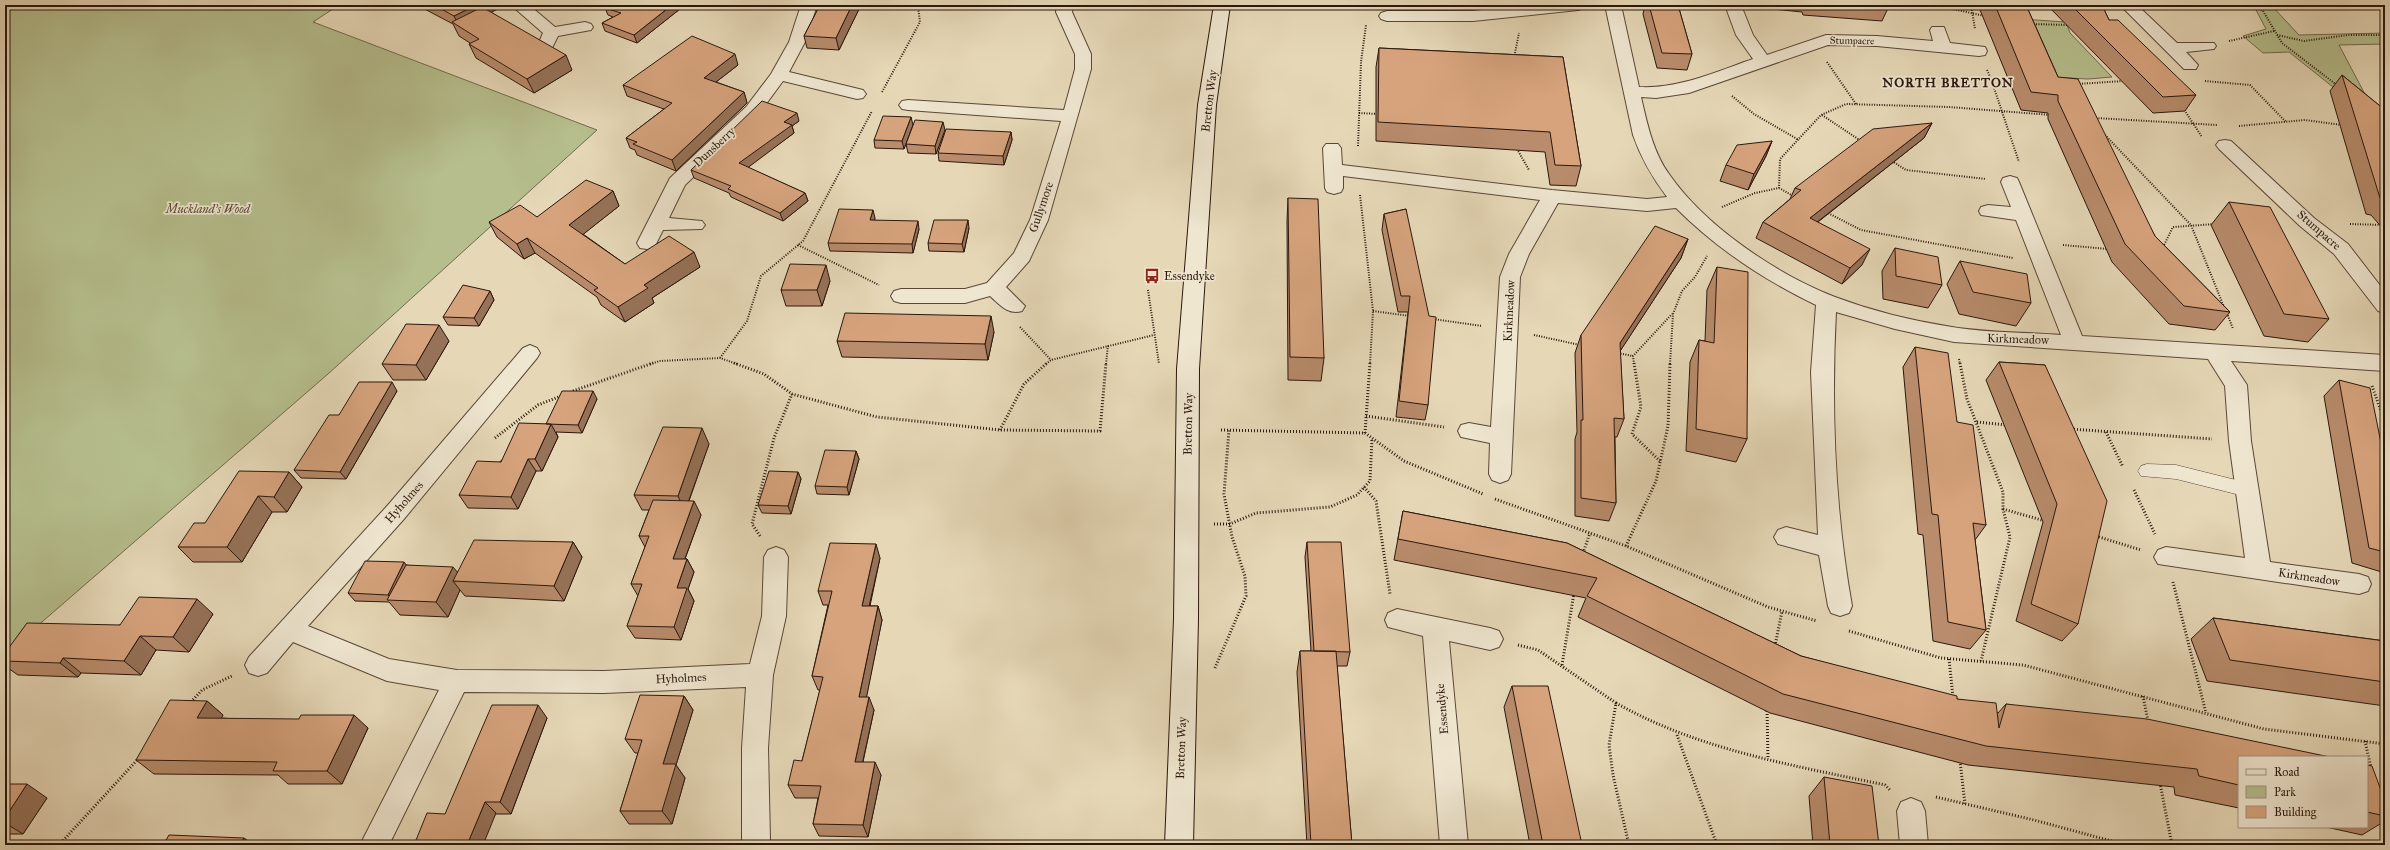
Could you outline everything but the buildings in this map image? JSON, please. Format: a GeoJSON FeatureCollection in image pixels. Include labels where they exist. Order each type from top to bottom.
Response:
{"type":"FeatureCollection","features":[{"type":"Feature","properties":{"kind":"street"},"geometry":{"type":"LineString","coordinates":[[519,5],[552,32],[585,27]]}},
{"type":"Feature","properties":{"kind":"street","name":"Dunsberry"},"geometry":{"type":"LineString","coordinates":[[647,243],[677,182],[752,111],[779,75],[797,42],[809,5]]}},
{"type":"Feature","properties":{"kind":"street","name":"Gullymore"},"geometry":{"type":"LineString","coordinates":[[994,288],[1022,256],[1038,220],[1071,116],[1083,69],[1083,54],[1064,12],[1065,5]]}},
{"type":"Feature","properties":{"kind":"street","name":"Bretton Way"},"geometry":{"type":"LineString","coordinates":[[1179,845],[1186,618],[1188,381],[1207,105],[1222,5]]}},
{"type":"Feature","properties":{"kind":"street"},"geometry":{"type":"LineString","coordinates":[[1387,16],[1411,25],[1473,16],[1578,5]]}},
{"type":"Feature","properties":{"kind":"street","name":"Kirkmeadow"},"geometry":{"type":"LineString","coordinates":[[1613,5],[1648,152],[1660,176],[1697,217],[1728,244],[1777,275],[1826,301],[1909,327],[1954,335],[2000,339],[2074,341],[2215,353],[2385,363]]}},
{"type":"Feature","properties":{"kind":"street"},"geometry":{"type":"LineString","coordinates":[[1733,5],[1743,36],[1753,51],[1764,61]]}},
{"type":"Feature","properties":{"kind":"street"},"geometry":{"type":"LineString","coordinates":[[2128,5],[2190,64]]}},
{"type":"Feature","properties":{"kind":"street"},"geometry":{"type":"LineString","coordinates":[[1938,30],[1943,47]]}},
{"type":"Feature","properties":{"kind":"street"},"geometry":{"type":"LineString","coordinates":[[545,46],[552,32]]}},
{"type":"Feature","properties":{"kind":"street","name":"Stumpacre"},"geometry":{"type":"LineString","coordinates":[[1633,92],[1656,93],[1683,89],[1814,44],[1834,40],[1943,47],[1979,51]]}},
{"type":"Feature","properties":{"kind":"street"},"geometry":{"type":"LineString","coordinates":[[2173,48],[2208,46]]}},
{"type":"Feature","properties":{"kind":"street"},"geometry":{"type":"LineString","coordinates":[[779,75],[857,94]]}},
{"type":"Feature","properties":{"kind":"street"},"geometry":{"type":"LineString","coordinates":[[908,106],[978,102],[1071,116]]}},
{"type":"Feature","properties":{"kind":"street","name":"Stumpacre"},"geometry":{"type":"LineString","coordinates":[[2225,145],[2307,222],[2342,249],[2385,306]]}},
{"type":"Feature","properties":{"kind":"street"},"geometry":{"type":"LineString","coordinates":[[1332,148],[1334,188]]}},
{"type":"Feature","properties":{"kind":"street"},"geometry":{"type":"LineString","coordinates":[[2244,162],[2263,160]]}},
{"type":"Feature","properties":{"kind":"street"},"geometry":{"type":"LineString","coordinates":[[1334,170],[1357,171],[1543,195],[1647,205],[1681,200]]}},
{"type":"Feature","properties":{"kind":"street"},"geometry":{"type":"LineString","coordinates":[[2010,182],[2074,341]]}},
{"type":"Feature","properties":{"kind":"street","name":"Kirkmeadow"},"geometry":{"type":"LineString","coordinates":[[1500,474],[1510,277],[1543,195]]}},
{"type":"Feature","properties":{"kind":"street"},"geometry":{"type":"LineString","coordinates":[[1988,210],[2024,215]]}},
{"type":"Feature","properties":{"kind":"street"},"geometry":{"type":"LineString","coordinates":[[656,224],[695,225]]}},
{"type":"Feature","properties":{"kind":"street"},"geometry":{"type":"LineString","coordinates":[[901,296],[965,296],[994,288],[1015,306]]}},
{"type":"Feature","properties":{"kind":"street"},"geometry":{"type":"LineString","coordinates":[[1826,301],[1822,372],[1830,548],[1840,606]]}},
{"type":"Feature","properties":{"kind":"street","name":"Hyholmes"},"geometry":{"type":"LineString","coordinates":[[258,665],[523,374],[530,353]]}},
{"type":"Feature","properties":{"kind":"street"},"geometry":{"type":"LineString","coordinates":[[2215,353],[2236,385],[2240,441],[2259,569]]}},
{"type":"Feature","properties":{"kind":"street"},"geometry":{"type":"LineString","coordinates":[[1468,431],[1502,436]]}},
{"type":"Feature","properties":{"kind":"street"},"geometry":{"type":"LineString","coordinates":[[1786,537],[1830,548]]}},
{"type":"Feature","properties":{"kind":"street","name":"Kirkmeadow"},"geometry":{"type":"LineString","coordinates":[[2166,557],[2359,584]]}},
{"type":"Feature","properties":{"kind":"street"},"geometry":{"type":"LineString","coordinates":[[756,840],[755,748],[760,675],[774,616],[776,558]]}},
{"type":"Feature","properties":{"kind":"street"},"geometry":{"type":"LineString","coordinates":[[1397,620],[1490,639]]}},
{"type":"Feature","properties":{"kind":"street","name":"Essendyke"},"geometry":{"type":"LineString","coordinates":[[1436,628],[1454,845]]}},
{"type":"Feature","properties":{"kind":"street","name":"Hyholmes"},"geometry":{"type":"LineString","coordinates":[[290,629],[387,670],[457,681],[604,682],[760,675]]}},
{"type":"Feature","properties":{"kind":"street"},"geometry":{"type":"LineString","coordinates":[[374,845],[457,681]]}},
{"type":"Feature","properties":{"kind":"street"},"geometry":{"type":"LineString","coordinates":[[1914,845],[1920,803]]}},
{"type":"Feature","properties":{"kind":"lane"},"geometry":{"type":"LineString","coordinates":[[2148,471],[2176,472],[2248,490]]}},
{"type":"Feature","properties":{"kind":"path"},"geometry":{"type":"LineString","coordinates":[[881,94],[920,22],[918,7],[920,5]]}},
{"type":"Feature","properties":{"kind":"path"},"geometry":{"type":"LineString","coordinates":[[1934,5],[1986,16]]}},
{"type":"Feature","properties":{"kind":"path"},"geometry":{"type":"LineString","coordinates":[[1971,5],[1972,13]]}},
{"type":"Feature","properties":{"kind":"path"},"geometry":{"type":"LineString","coordinates":[[2255,5],[2263,11],[2282,43],[2342,89]]}},
{"type":"Feature","properties":{"kind":"path"},"geometry":{"type":"LineString","coordinates":[[1513,61],[1519,37],[1518,11]]}},
{"type":"Feature","properties":{"kind":"path"},"geometry":{"type":"LineString","coordinates":[[1365,433],[1373,311],[1357,171],[1361,62],[1366,21]]}},
{"type":"Feature","properties":{"kind":"path"},"geometry":{"type":"LineString","coordinates":[[2028,24],[2073,24]]}},
{"type":"Feature","properties":{"kind":"path"},"geometry":{"type":"LineString","coordinates":[[2208,46],[2274,31]]}},
{"type":"Feature","properties":{"kind":"path"},"geometry":{"type":"LineString","coordinates":[[2277,36],[2304,41],[2348,36],[2385,35]]}},
{"type":"Feature","properties":{"kind":"path"},"geometry":{"type":"LineString","coordinates":[[1814,44],[1856,104]]}},
{"type":"Feature","properties":{"kind":"path"},"geometry":{"type":"LineString","coordinates":[[1887,158],[1906,170],[2010,182],[2023,174],[2003,111],[1979,51]]}},
{"type":"Feature","properties":{"kind":"path"},"geometry":{"type":"LineString","coordinates":[[1712,79],[1754,114],[1799,140]]}},
{"type":"Feature","properties":{"kind":"path"},"geometry":{"type":"LineString","coordinates":[[1990,79],[2014,80]]}},
{"type":"Feature","properties":{"kind":"path"},"geometry":{"type":"LineString","coordinates":[[2069,83],[2077,84],[2125,81]]}},
{"type":"Feature","properties":{"kind":"path"},"geometry":{"type":"LineString","coordinates":[[2204,81],[2250,85],[2286,122]]}},
{"type":"Feature","properties":{"kind":"path"},"geometry":{"type":"LineString","coordinates":[[2077,84],[2081,91]]}},
{"type":"Feature","properties":{"kind":"path"},"geometry":{"type":"LineString","coordinates":[[1779,188],[1780,159],[1799,140],[1821,114],[1846,104],[1949,107],[2059,116]]}},
{"type":"Feature","properties":{"kind":"path"},"geometry":{"type":"LineString","coordinates":[[2181,105],[2192,123]]}},
{"type":"Feature","properties":{"kind":"path"},"geometry":{"type":"LineString","coordinates":[[720,358],[747,321],[761,276],[803,241],[827,199],[874,108]]}},
{"type":"Feature","properties":{"kind":"path"},"geometry":{"type":"LineString","coordinates":[[1359,113],[1382,115]]}},
{"type":"Feature","properties":{"kind":"path"},"geometry":{"type":"LineString","coordinates":[[1821,114],[1867,145]]}},
{"type":"Feature","properties":{"kind":"path"},"geometry":{"type":"LineString","coordinates":[[2098,124],[2095,118],[2223,125]]}},
{"type":"Feature","properties":{"kind":"path"},"geometry":{"type":"LineString","coordinates":[[2231,126],[2247,127],[2305,120],[2348,126]]}},
{"type":"Feature","properties":{"kind":"path"},"geometry":{"type":"LineString","coordinates":[[2102,129],[2111,147]]}},
{"type":"Feature","properties":{"kind":"path"},"geometry":{"type":"LineString","coordinates":[[2108,139],[2191,225],[2244,354]]}},
{"type":"Feature","properties":{"kind":"path"},"geometry":{"type":"LineString","coordinates":[[1517,148],[1543,195]]}},
{"type":"Feature","properties":{"kind":"path"},"geometry":{"type":"LineString","coordinates":[[1697,217],[1755,193],[1779,188],[1800,199]]}},
{"type":"Feature","properties":{"kind":"path"},"geometry":{"type":"LineString","coordinates":[[1820,209],[1861,230],[1976,253],[2043,263]]}},
{"type":"Feature","properties":{"kind":"path"},"geometry":{"type":"LineString","coordinates":[[2158,250],[2163,248],[2173,227],[2217,224]]}},
{"type":"Feature","properties":{"kind":"path"},"geometry":{"type":"LineString","coordinates":[[2035,242],[2113,250]]}},
{"type":"Feature","properties":{"kind":"path"},"geometry":{"type":"LineString","coordinates":[[1626,546],[1656,481],[1661,462],[1668,426],[1668,398],[1673,314],[1682,291],[1695,277],[1704,259],[1713,249],[1728,244]]}},
{"type":"Feature","properties":{"kind":"path"},"geometry":{"type":"LineString","coordinates":[[798,245],[901,296]]}},
{"type":"Feature","properties":{"kind":"path"},"geometry":{"type":"LineString","coordinates":[[1148,290],[1162,380],[1188,381]]}},
{"type":"Feature","properties":{"kind":"path"},"geometry":{"type":"LineString","coordinates":[[1015,306],[1018,325],[1051,360]]}},
{"type":"Feature","properties":{"kind":"path"},"geometry":{"type":"LineString","coordinates":[[1373,311],[1418,317]]}},
{"type":"Feature","properties":{"kind":"path"},"geometry":{"type":"LineString","coordinates":[[1661,462],[1632,434],[1641,407],[1635,380],[1633,356],[1673,314]]}},
{"type":"Feature","properties":{"kind":"path"},"geometry":{"type":"LineString","coordinates":[[1426,318],[1508,329],[1586,346]]}},
{"type":"Feature","properties":{"kind":"path"},"geometry":{"type":"LineString","coordinates":[[1000,430],[1024,384],[1051,360],[1154,335]]}},
{"type":"Feature","properties":{"kind":"path"},"geometry":{"type":"LineString","coordinates":[[1954,335],[1967,399],[2004,492],[2003,509],[2010,537],[1981,661]]}},
{"type":"Feature","properties":{"kind":"path"},"geometry":{"type":"LineString","coordinates":[[488,442],[538,405],[622,373],[660,361],[720,358],[764,374],[792,394],[877,417],[1000,430],[1100,431],[1108,345]]}},
{"type":"Feature","properties":{"kind":"path"},"geometry":{"type":"LineString","coordinates":[[1610,351],[1633,356]]}},
{"type":"Feature","properties":{"kind":"path"},"geometry":{"type":"LineString","coordinates":[[2362,361],[2385,422]]}},
{"type":"Feature","properties":{"kind":"path"},"geometry":{"type":"LineString","coordinates":[[776,558],[752,524],[774,438],[792,394]]}},
{"type":"Feature","properties":{"kind":"path"},"geometry":{"type":"LineString","coordinates":[[1366,416],[1468,431]]}},
{"type":"Feature","properties":{"kind":"path"},"geometry":{"type":"LineString","coordinates":[[1977,422],[2015,425]]}},
{"type":"Feature","properties":{"kind":"path"},"geometry":{"type":"LineString","coordinates":[[2068,429],[2240,441]]}},
{"type":"Feature","properties":{"kind":"path"},"geometry":{"type":"LineString","coordinates":[[1221,430],[1365,433],[1404,461],[1501,502],[1626,546],[1782,611],[1819,622]]}},
{"type":"Feature","properties":{"kind":"path"},"geometry":{"type":"LineString","coordinates":[[1183,692],[1210,682],[1221,652],[1237,620],[1246,596],[1245,576],[1230,524],[1224,494],[1229,430]]}},
{"type":"Feature","properties":{"kind":"path"},"geometry":{"type":"LineString","coordinates":[[2106,432],[2126,474]]}},
{"type":"Feature","properties":{"kind":"path"},"geometry":{"type":"LineString","coordinates":[[1230,524],[1256,513],[1330,507],[1357,495],[1370,481],[1372,438]]}},
{"type":"Feature","properties":{"kind":"path"},"geometry":{"type":"LineString","coordinates":[[1364,487],[1376,501],[1386,576],[1397,620]]}},
{"type":"Feature","properties":{"kind":"path"},"geometry":{"type":"LineString","coordinates":[[2133,488],[2166,557],[2206,713]]}},
{"type":"Feature","properties":{"kind":"path"},"geometry":{"type":"LineString","coordinates":[[2003,509],[2048,522]]}},
{"type":"Feature","properties":{"kind":"path"},"geometry":{"type":"LineString","coordinates":[[1581,560],[1590,533]]}},
{"type":"Feature","properties":{"kind":"path"},"geometry":{"type":"LineString","coordinates":[[2092,535],[2166,557]]}},
{"type":"Feature","properties":{"kind":"path"},"geometry":{"type":"LineString","coordinates":[[1562,665],[1574,589]]}},
{"type":"Feature","properties":{"kind":"path"},"geometry":{"type":"LineString","coordinates":[[1774,650],[1782,611]]}},
{"type":"Feature","properties":{"kind":"path"},"geometry":{"type":"LineString","coordinates":[[1848,630],[1949,659],[2023,665],[2264,729],[2385,744]]}},
{"type":"Feature","properties":{"kind":"path"},"geometry":{"type":"LineString","coordinates":[[1490,639],[1538,650],[1638,718],[1677,735],[1768,759],[1892,787]]}},
{"type":"Feature","properties":{"kind":"path"},"geometry":{"type":"LineString","coordinates":[[1949,659],[1954,705]]}},
{"type":"Feature","properties":{"kind":"path"},"geometry":{"type":"LineString","coordinates":[[187,706],[202,690],[258,665]]}},
{"type":"Feature","properties":{"kind":"path"},"geometry":{"type":"LineString","coordinates":[[2143,696],[2149,728]]}},
{"type":"Feature","properties":{"kind":"path"},"geometry":{"type":"LineString","coordinates":[[1768,700],[1768,759]]}},
{"type":"Feature","properties":{"kind":"path"},"geometry":{"type":"LineString","coordinates":[[1616,703],[1610,746],[1613,775],[1629,845]]}},
{"type":"Feature","properties":{"kind":"path"},"geometry":{"type":"LineString","coordinates":[[1677,735],[1717,845]]}},
{"type":"Feature","properties":{"kind":"path"},"geometry":{"type":"LineString","coordinates":[[2365,742],[2372,770]]}},
{"type":"Feature","properties":{"kind":"path"},"geometry":{"type":"LineString","coordinates":[[59,845],[140,757]]}},
{"type":"Feature","properties":{"kind":"path"},"geometry":{"type":"LineString","coordinates":[[1960,758],[1964,804]]}},
{"type":"Feature","properties":{"kind":"path"},"geometry":{"type":"LineString","coordinates":[[2158,774],[2172,845]]}},
{"type":"Feature","properties":{"kind":"path"},"geometry":{"type":"LineString","coordinates":[[1885,785],[1920,803],[1964,804],[2126,845]]}},
{"type":"Feature","properties":{"kind":"path"},"geometry":{"type":"LineString","coordinates":[[2110,841],[2111,845]]}},
{"type":"Feature","properties":{"kind":"green space","name":"Muckland's Wood"},"geometry":{"type":"Polygon","coordinates":[[[5,5],[339,5],[313,22],[597,130],[328,374],[5,654],[5,5]]]}},
{"type":"Feature","properties":{"kind":"green space"},"geometry":{"type":"Polygon","coordinates":[[[2248,5],[2271,5],[2299,35],[2385,33],[2385,44],[2339,45],[2368,100],[2358,107],[2289,52],[2263,53],[2243,36],[2266,29],[2256,10],[2248,5]]]}},
{"type":"Feature","properties":{"kind":"green space"},"geometry":{"type":"Polygon","coordinates":[[[2020,19],[2066,22],[2070,33],[2112,77],[2088,79],[2049,77],[2020,19]]]}},
{"type":"Feature","properties":{"kind":"place","name":"Essendyke"},"geometry":{"type":"Point","coordinates":[1152,276]}},
{"type":"Feature","properties":{"kind":"district","name":"NORTH BRETTON"},"geometry":{"type":"Point","coordinates":[1948,83]}}]}
